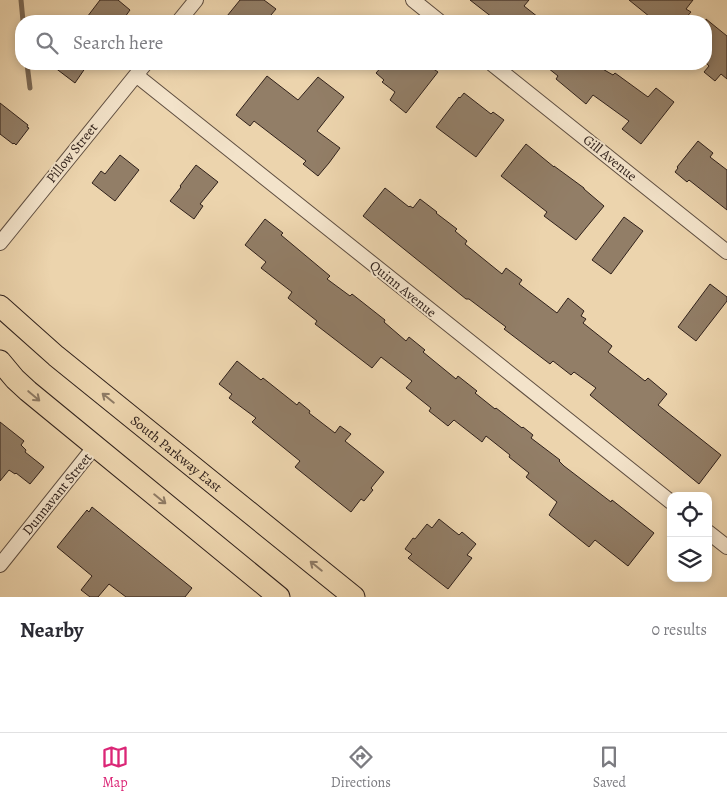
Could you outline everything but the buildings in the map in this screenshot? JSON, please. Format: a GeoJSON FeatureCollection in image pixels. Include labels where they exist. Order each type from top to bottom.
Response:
{"type":"FeatureCollection","features":[{"type":"Feature","properties":{"kind":"main road","name":"South Parkway East"},"geometry":{"type":"LineString","coordinates":[[0,306],[56,356],[354,597]]}},
{"type":"Feature","properties":{"kind":"main road"},"geometry":{"type":"LineString","coordinates":[[0,361],[22,385],[279,597]]}},
{"type":"Feature","properties":{"kind":"street"},"geometry":{"type":"LineString","coordinates":[[184,15],[196,0]]}},
{"type":"Feature","properties":{"kind":"street"},"geometry":{"type":"LineString","coordinates":[[412,0],[431,15]]}},
{"type":"Feature","properties":{"kind":"street","name":"Pillow Street"},"geometry":{"type":"LineString","coordinates":[[0,243],[139,70]]}},
{"type":"Feature","properties":{"kind":"street","name":"Quinn Avenue"},"geometry":{"type":"LineString","coordinates":[[141,70],[667,499]]}},
{"type":"Feature","properties":{"kind":"street","name":"Gill Avenue"},"geometry":{"type":"LineString","coordinates":[[500,70],[727,252]]}},
{"type":"Feature","properties":{"kind":"street","name":"Dunnavant Street"},"geometry":{"type":"LineString","coordinates":[[0,565],[95,446]]}},
{"type":"Feature","properties":{"kind":"street"},"geometry":{"type":"LineString","coordinates":[[712,535],[727,547]]}},
{"type":"Feature","properties":{"kind":"waterway"},"geometry":{"type":"LineString","coordinates":[[21,0],[22,15]]}},
{"type":"Feature","properties":{"kind":"waterway"},"geometry":{"type":"LineString","coordinates":[[28,70],[30,88]]}}]}
